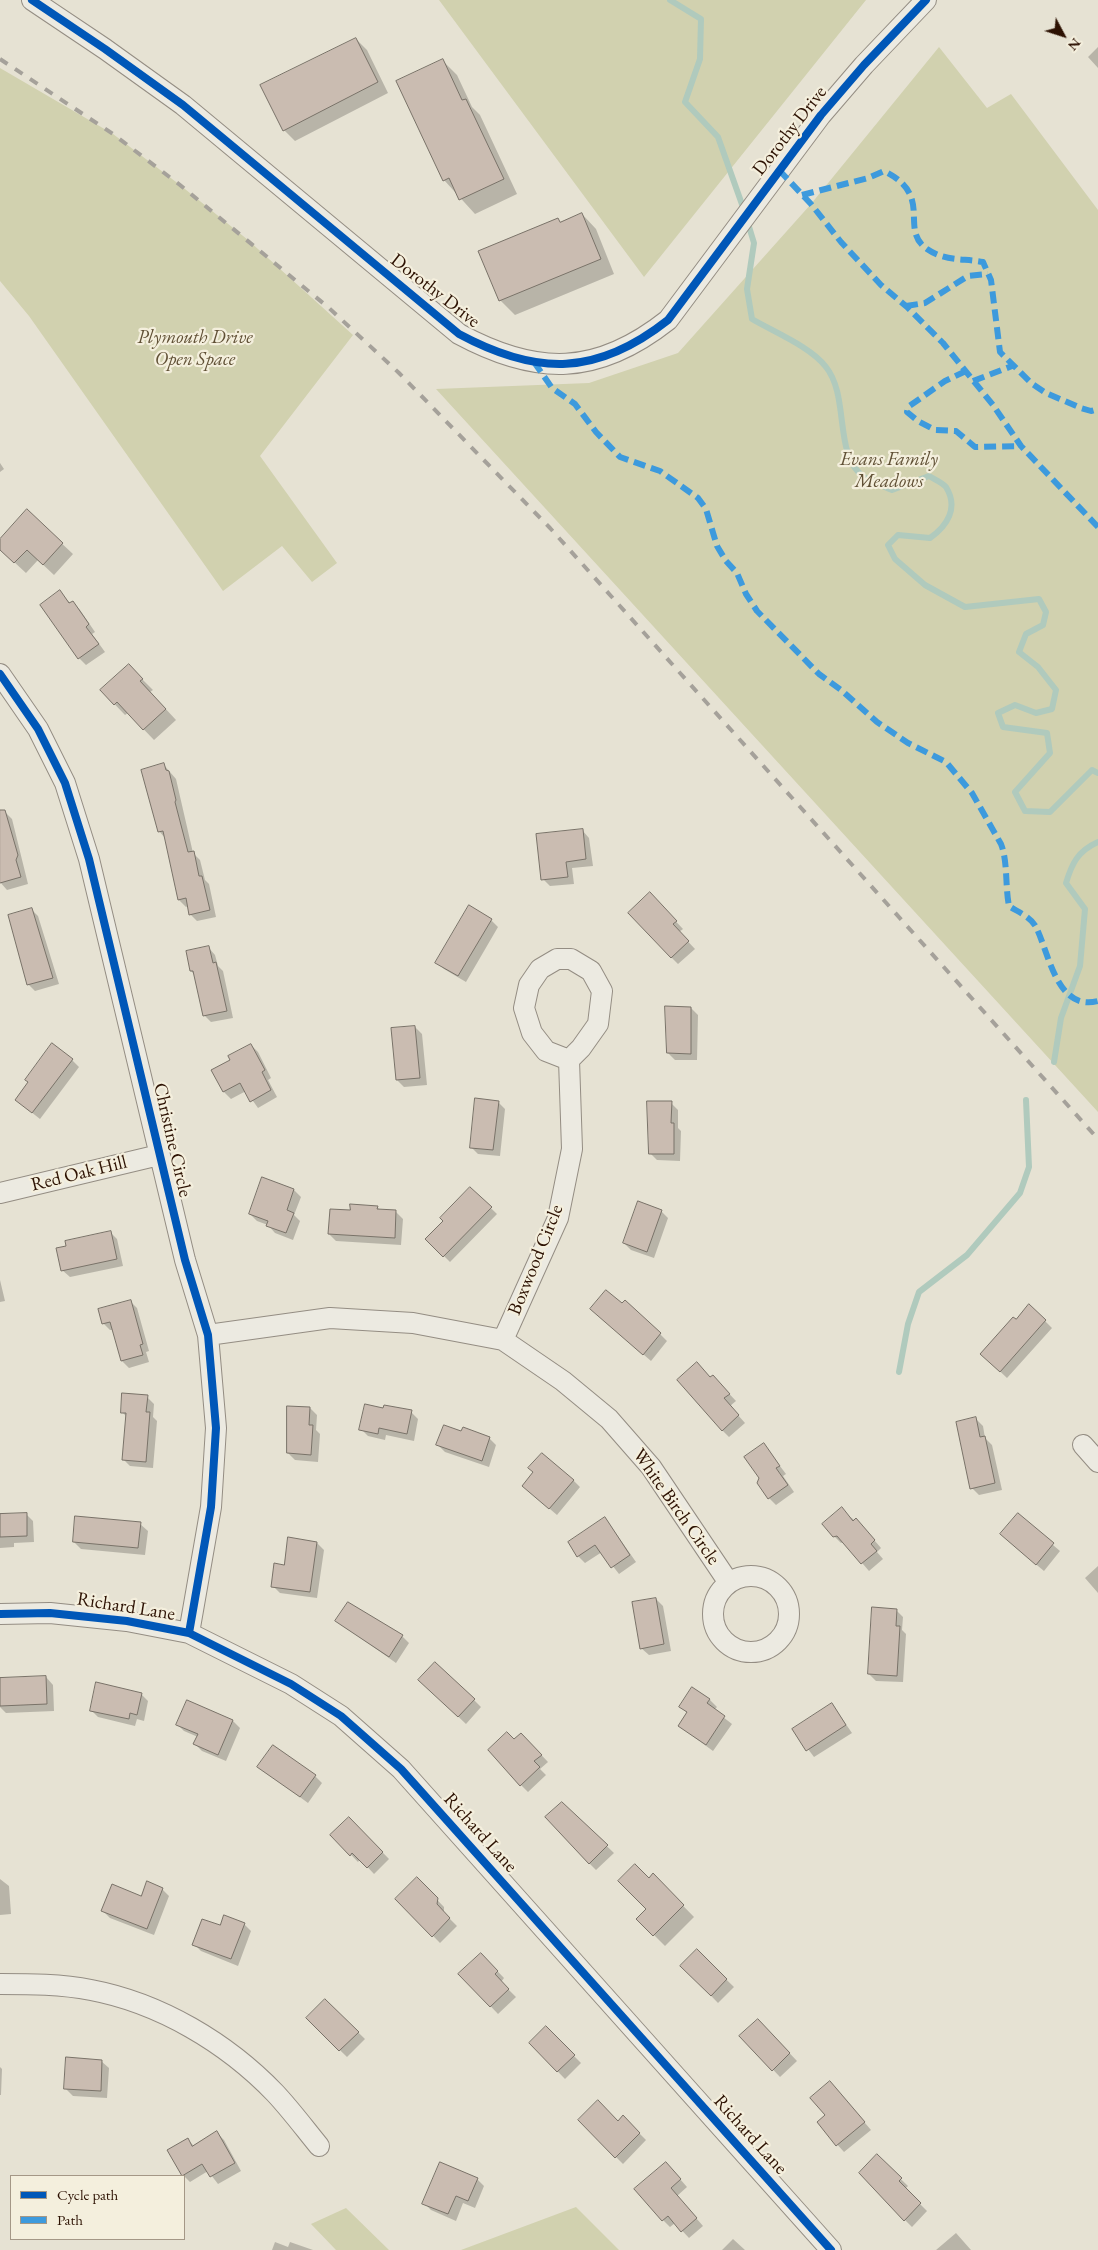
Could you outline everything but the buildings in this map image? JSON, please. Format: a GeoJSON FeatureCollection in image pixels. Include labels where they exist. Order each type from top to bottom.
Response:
{"type":"FeatureCollection","features":[{"type":"Feature","properties":{"kind":"street","name":"Dorothy Drive"},"geometry":{"type":"LineString","coordinates":[[32,0],[106,49],[182,106],[459,334],[487,349],[520,361],[552,364],[580,363],[610,356],[642,340],[668,320],[821,115],[924,1]]}},
{"type":"Feature","properties":{"kind":"street","name":"Christine Circle"},"geometry":{"type":"LineString","coordinates":[[0,674],[38,728],[66,783],[89,859],[184,1260],[208,1335],[216,1428],[211,1507],[189,1633]]}},
{"type":"Feature","properties":{"kind":"street"},"geometry":{"type":"LineString","coordinates":[[556,958],[571,959],[591,971],[602,991],[598,1024],[569,1060],[546,1051],[532,1033],[524,1008],[529,985],[540,969],[556,958]]}},
{"type":"Feature","properties":{"kind":"street","name":"Boxwood Circle"},"geometry":{"type":"LineString","coordinates":[[503,1340],[558,1218],[572,1149],[569,1060]]}},
{"type":"Feature","properties":{"kind":"street","name":"Red Oak Hill"},"geometry":{"type":"LineString","coordinates":[[0,1194],[159,1155]]}},
{"type":"Feature","properties":{"kind":"street","name":"White Birch Circle"},"geometry":{"type":"LineString","coordinates":[[208,1335],[330,1318],[413,1323],[503,1340],[563,1381],[609,1419],[651,1467],[729,1583]]}},
{"type":"Feature","properties":{"kind":"street"},"geometry":{"type":"LineString","coordinates":[[1083,1446],[1098,1462]]}},
{"type":"Feature","properties":{"kind":"street","name":"Richard Lane"},"geometry":{"type":"LineString","coordinates":[[0,1614],[50,1613],[127,1621],[189,1633],[291,1684],[333,1710],[401,1769],[831,2250]]}},
{"type":"Feature","properties":{"kind":"street"},"geometry":{"type":"LineString","coordinates":[[0,1984],[42,1985],[92,1990],[144,2005],[185,2025],[224,2049],[275,2093],[319,2146]]}},
{"type":"Feature","properties":{"kind":"green space"},"geometry":{"type":"Polygon","coordinates":[[[439,0],[866,0],[644,277],[439,0]]]}},
{"type":"Feature","properties":{"kind":"green space","name":"Evans Family Meadows"},"geometry":{"type":"Polygon","coordinates":[[[939,47],[987,108],[1011,94],[1098,210],[1098,1112],[436,389],[589,383],[678,353],[811,204],[939,47]]]}},
{"type":"Feature","properties":{"kind":"green space","name":"Plymouth Drive Open Space"},"geometry":{"type":"Polygon","coordinates":[[[0,68],[113,134],[248,240],[353,335],[260,456],[337,563],[312,582],[282,546],[223,591],[29,316],[0,281],[0,68]]]}},
{"type":"Feature","properties":{"kind":"green space"},"geometry":{"type":"Polygon","coordinates":[[[576,2207],[619,2250],[461,2250],[576,2207]]]}},
{"type":"Feature","properties":{"kind":"green space"},"geometry":{"type":"Polygon","coordinates":[[[346,2208],[389,2250],[336,2250],[311,2224],[346,2208]]]}},
{"type":"Feature","properties":{"kind":"waterway"},"geometry":{"type":"LineString","coordinates":[[670,0],[701,19],[700,59],[685,102],[718,137],[744,210]]}},
{"type":"Feature","properties":{"kind":"waterway"},"geometry":{"type":"LineString","coordinates":[[747,220],[754,243],[747,289],[752,319],[802,346],[826,367],[833,379],[838,394],[848,455],[854,467],[864,477],[892,490],[929,476],[945,486],[950,495],[951,509],[942,528],[930,538],[898,535],[888,545],[895,559],[925,585],[965,607],[1039,599],[1046,612],[1043,625],[1026,634],[1019,652],[1038,667],[1056,690],[1052,709],[1036,713],[1015,705],[998,713],[1003,727],[1047,733],[1050,753],[1015,792],[1025,811],[1050,812],[1092,770],[1098,773]]}},
{"type":"Feature","properties":{"kind":"waterway"},"geometry":{"type":"LineString","coordinates":[[1054,1062],[1061,1018],[1080,966],[1085,909],[1066,883],[1077,858],[1085,849],[1098,842]]}},
{"type":"Feature","properties":{"kind":"waterway"},"geometry":{"type":"LineString","coordinates":[[899,1372],[908,1324],[919,1292],[967,1255],[1020,1193],[1029,1167],[1026,1100]]}},
{"type":"Feature","properties":{"kind":"railway"},"geometry":{"type":"LineString","coordinates":[[0,59],[113,134],[180,185],[329,308],[399,373],[550,528],[1098,1139]]}},
{"type":"Feature","properties":{"kind":"marked path"},"geometry":{"type":"LineString","coordinates":[[779,170],[881,285],[907,307],[943,343],[993,405],[1021,446],[1098,527]]}},
{"type":"Feature","properties":{"kind":"marked path"},"geometry":{"type":"LineString","coordinates":[[802,195],[868,178],[884,171],[899,181],[908,191],[912,201],[915,232],[919,241],[927,249],[948,258],[983,262],[991,280],[1000,352],[1031,383],[1046,393],[1081,408],[1091,411],[1098,409]]}},
{"type":"Feature","properties":{"kind":"marked path"},"geometry":{"type":"LineString","coordinates":[[906,306],[925,303],[968,276],[988,274]]}},
{"type":"Feature","properties":{"kind":"marked path"},"geometry":{"type":"LineString","coordinates":[[534,362],[552,388],[575,404],[596,432],[620,457],[660,471],[698,498],[706,509],[717,546],[726,561],[737,573],[746,594],[757,611],[819,674],[841,690],[877,722],[908,743],[946,762],[972,793],[1001,844],[1005,858],[1009,906],[1034,923],[1056,978],[1064,989],[1073,998],[1084,1002],[1098,1001]]}},
{"type":"Feature","properties":{"kind":"marked path"},"geometry":{"type":"LineString","coordinates":[[973,381],[1012,366]]}},
{"type":"Feature","properties":{"kind":"marked path"},"geometry":{"type":"LineString","coordinates":[[966,371],[945,381],[908,407],[907,412],[918,421],[935,430],[956,431],[975,447],[1021,446]]}},
{"type":"Feature","properties":{"kind":"cycle path"},"geometry":{"type":"LineString","coordinates":[[32,0],[183,105],[459,334],[487,348],[515,357],[541,363],[566,364],[591,360],[616,352],[642,338],[668,320],[821,115],[864,65],[926,0]]}},
{"type":"Feature","properties":{"kind":"cycle path"},"geometry":{"type":"LineString","coordinates":[[0,674],[38,729],[65,783],[89,859],[185,1260],[208,1335],[216,1428],[211,1507],[189,1633]]}},
{"type":"Feature","properties":{"kind":"cycle path"},"geometry":{"type":"LineString","coordinates":[[0,1614],[50,1613],[127,1621],[189,1633],[291,1684],[341,1716],[401,1769],[831,2250]]}}]}
